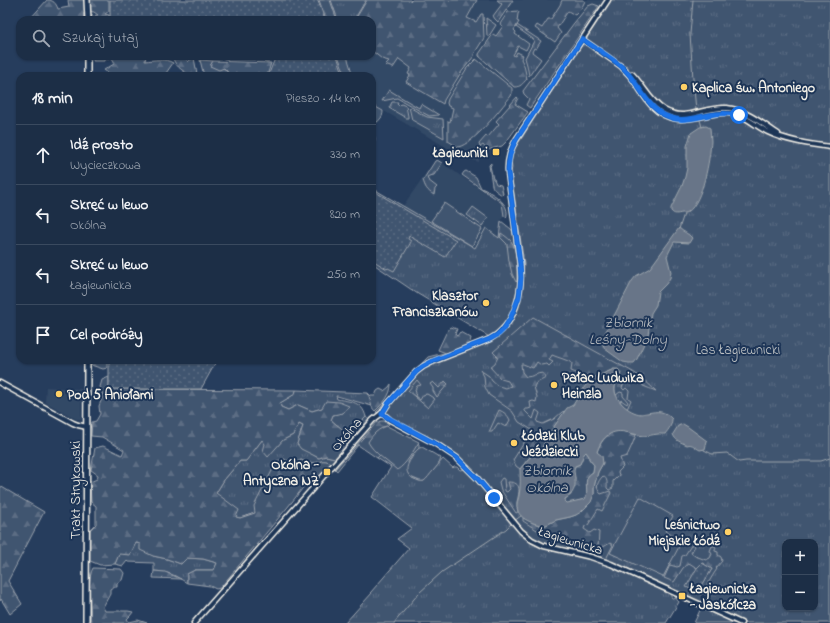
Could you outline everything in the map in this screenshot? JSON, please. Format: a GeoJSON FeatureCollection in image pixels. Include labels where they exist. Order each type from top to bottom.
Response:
{"type":"FeatureCollection","features":[{"type":"Feature","properties":{"kind":"main road"},"geometry":{"type":"LineString","coordinates":[[87,0],[88,16]]}},
{"type":"Feature","properties":{"kind":"main road"},"geometry":{"type":"LineString","coordinates":[[87,60],[87,72]]}},
{"type":"Feature","properties":{"kind":"main road","name":"Trakt Strykowski"},"geometry":{"type":"LineString","coordinates":[[87,364],[87,622]]}},
{"type":"Feature","properties":{"kind":"street","name":"Okólna"},"geometry":{"type":"LineString","coordinates":[[194,623],[373,420],[382,414],[388,404],[416,372],[435,360],[490,339],[503,330],[511,317],[519,297],[521,278],[508,173],[510,153],[516,140],[608,0]]}},
{"type":"Feature","properties":{"kind":"street"},"geometry":{"type":"LineString","coordinates":[[582,39],[636,78],[653,102],[670,113],[689,115],[725,108],[749,115],[782,137],[799,142],[830,147]]}},
{"type":"Feature","properties":{"kind":"street"},"geometry":{"type":"LineString","coordinates":[[0,383],[73,423],[87,427]]}},
{"type":"Feature","properties":{"kind":"street","name":"Łagiewnicka"},"geometry":{"type":"LineString","coordinates":[[382,414],[436,444],[457,458],[477,478],[516,525],[537,543],[551,548],[601,560],[741,623]]}},
{"type":"Feature","properties":{"kind":"shaded area"},"geometry":{"type":"Polygon","coordinates":[[[367,0],[603,0],[506,142],[502,146],[479,153],[479,162],[465,158],[376,106],[376,72],[353,72],[349,60],[376,60],[376,16],[357,16],[367,0]]]}},
{"type":"Feature","properties":{"kind":"shaded area"},"geometry":{"type":"Polygon","coordinates":[[[436,159],[502,204],[503,217],[501,221],[499,238],[475,249],[376,190],[403,206],[436,159]]]}},
{"type":"Feature","properties":{"kind":"shaded area"},"geometry":{"type":"Polygon","coordinates":[[[46,387],[81,389],[81,419],[76,419],[45,402],[46,387]]]}},
{"type":"Feature","properties":{"kind":"green space"},"geometry":{"type":"Polygon","coordinates":[[[47,0],[54,2],[58,9],[69,7],[68,0],[109,0],[109,11],[105,14],[109,16],[91,16],[98,15],[94,12],[86,11],[84,16],[33,16],[47,0]]]}},
{"type":"Feature","properties":{"kind":"green space"},"geometry":{"type":"Polygon","coordinates":[[[110,0],[318,0],[324,16],[110,16],[110,0]]]}},
{"type":"Feature","properties":{"kind":"green space"},"geometry":{"type":"Polygon","coordinates":[[[319,0],[330,0],[336,16],[325,16],[319,0]]]}},
{"type":"Feature","properties":{"kind":"green space"},"geometry":{"type":"Polygon","coordinates":[[[331,0],[366,0],[356,16],[337,16],[331,0]]]}},
{"type":"Feature","properties":{"kind":"green space"},"geometry":{"type":"Polygon","coordinates":[[[367,0],[477,0],[467,18],[476,22],[481,14],[483,14],[484,38],[474,56],[460,74],[443,104],[406,82],[410,75],[408,74],[411,68],[399,59],[393,68],[385,65],[389,61],[382,59],[376,54],[376,16],[357,16],[367,0]]]}},
{"type":"Feature","properties":{"kind":"green space"},"geometry":{"type":"Polygon","coordinates":[[[497,0],[513,0],[498,22],[493,16],[502,4],[497,0]]]}},
{"type":"Feature","properties":{"kind":"green space"},"geometry":{"type":"Polygon","coordinates":[[[562,0],[585,1],[581,9],[575,15],[568,11],[557,28],[561,33],[555,42],[535,28],[537,25],[542,28],[548,19],[551,19],[562,0]]]}},
{"type":"Feature","properties":{"kind":"green space","name":"Las Łagiewnicki"},"geometry":{"type":"Polygon","coordinates":[[[611,0],[830,0],[830,623],[694,623],[701,608],[669,593],[671,597],[674,599],[675,597],[679,602],[666,623],[345,623],[409,548],[397,539],[412,528],[372,497],[391,467],[377,458],[380,455],[397,469],[406,461],[418,443],[419,448],[408,462],[412,478],[419,481],[424,481],[443,459],[453,468],[457,467],[460,470],[464,469],[487,493],[455,454],[376,412],[428,357],[488,342],[491,338],[418,294],[376,266],[376,190],[475,248],[486,228],[499,238],[501,221],[513,232],[518,274],[523,277],[524,264],[511,172],[512,168],[510,156],[611,0]]]}},
{"type":"Feature","properties":{"kind":"green space"},"geometry":{"type":"Polygon","coordinates":[[[593,4],[599,6],[530,108],[526,105],[529,99],[523,91],[574,23],[588,6],[593,4]]]}},
{"type":"Feature","properties":{"kind":"green space"},"geometry":{"type":"Polygon","coordinates":[[[518,11],[517,21],[519,22],[514,30],[516,32],[515,34],[529,44],[526,50],[518,46],[513,55],[515,56],[517,52],[523,55],[521,59],[527,79],[520,86],[514,87],[479,56],[479,54],[493,34],[496,36],[503,26],[500,24],[508,12],[518,11]]]}},
{"type":"Feature","properties":{"kind":"green space"},"geometry":{"type":"Polygon","coordinates":[[[486,18],[496,25],[489,36],[487,36],[486,18]]]}},
{"type":"Feature","properties":{"kind":"green space"},"geometry":{"type":"Polygon","coordinates":[[[517,25],[541,41],[532,52],[541,59],[529,76],[525,58],[534,41],[516,27],[517,25]]]}},
{"type":"Feature","properties":{"kind":"green space"},"geometry":{"type":"Polygon","coordinates":[[[476,59],[512,88],[512,93],[479,133],[471,140],[458,147],[448,141],[448,121],[450,122],[453,108],[448,106],[447,103],[467,68],[476,59]]]}},
{"type":"Feature","properties":{"kind":"green space"},"geometry":{"type":"Polygon","coordinates":[[[93,60],[106,60],[104,61],[93,60]]]}},
{"type":"Feature","properties":{"kind":"green space"},"geometry":{"type":"Polygon","coordinates":[[[113,60],[163,60],[173,63],[167,72],[107,72],[104,70],[114,64],[113,60]]]}},
{"type":"Feature","properties":{"kind":"green space"},"geometry":{"type":"Polygon","coordinates":[[[174,60],[187,60],[188,62],[190,60],[194,60],[197,72],[185,72],[174,60]]]}},
{"type":"Feature","properties":{"kind":"green space"},"geometry":{"type":"Polygon","coordinates":[[[200,60],[213,61],[210,66],[219,67],[227,72],[203,72],[200,60]]]}},
{"type":"Feature","properties":{"kind":"green space"},"geometry":{"type":"Polygon","coordinates":[[[274,60],[338,60],[343,72],[270,72],[274,60]]]}},
{"type":"Feature","properties":{"kind":"green space"},"geometry":{"type":"Polygon","coordinates":[[[340,60],[348,60],[352,72],[344,72],[340,60]]]}},
{"type":"Feature","properties":{"kind":"green space"},"geometry":{"type":"Polygon","coordinates":[[[213,61],[271,63],[268,72],[227,72],[224,68],[219,70],[210,66],[213,61]]]}},
{"type":"Feature","properties":{"kind":"green space"},"geometry":{"type":"Polygon","coordinates":[[[389,90],[419,108],[421,104],[439,115],[429,116],[397,98],[382,101],[389,90]]]}},
{"type":"Feature","properties":{"kind":"green space"},"geometry":{"type":"Polygon","coordinates":[[[517,97],[518,98],[515,104],[528,112],[506,142],[502,146],[487,150],[483,145],[480,147],[479,144],[486,136],[488,137],[499,124],[496,121],[517,97]]]}},
{"type":"Feature","properties":{"kind":"green space"},"geometry":{"type":"Polygon","coordinates":[[[392,102],[398,102],[397,104],[399,106],[401,104],[406,106],[408,118],[389,108],[392,102]]]}},
{"type":"Feature","properties":{"kind":"green space"},"geometry":{"type":"Polygon","coordinates":[[[376,107],[383,111],[381,118],[376,123],[376,107]]]}},
{"type":"Feature","properties":{"kind":"green space"},"geometry":{"type":"Polygon","coordinates":[[[409,107],[427,117],[443,119],[444,138],[412,120],[409,107]]]}},
{"type":"Feature","properties":{"kind":"green space"},"geometry":{"type":"Polygon","coordinates":[[[437,160],[442,163],[434,175],[427,177],[428,180],[437,187],[434,195],[427,189],[423,180],[437,160]]]}},
{"type":"Feature","properties":{"kind":"green space"},"geometry":{"type":"Polygon","coordinates":[[[491,163],[490,166],[493,179],[496,184],[501,185],[502,195],[493,187],[489,165],[491,163]]]}},
{"type":"Feature","properties":{"kind":"green space"},"geometry":{"type":"Polygon","coordinates":[[[466,171],[476,177],[481,188],[500,199],[506,208],[506,218],[504,216],[502,203],[462,175],[466,171]]]}},
{"type":"Feature","properties":{"kind":"green space"},"geometry":{"type":"Polygon","coordinates":[[[376,192],[456,240],[445,257],[409,236],[408,239],[411,242],[394,271],[388,268],[387,269],[376,262],[376,192]]]}},
{"type":"Feature","properties":{"kind":"green space"},"geometry":{"type":"Polygon","coordinates":[[[444,203],[482,229],[472,246],[431,221],[444,203]]]}},
{"type":"Feature","properties":{"kind":"green space"},"geometry":{"type":"Polygon","coordinates":[[[473,207],[488,218],[482,226],[467,215],[473,207]]]}},
{"type":"Feature","properties":{"kind":"green space"},"geometry":{"type":"Polygon","coordinates":[[[501,233],[513,244],[517,266],[516,282],[512,274],[507,244],[500,237],[501,233]]]}},
{"type":"Feature","properties":{"kind":"green space"},"geometry":{"type":"Polygon","coordinates":[[[533,317],[633,372],[656,391],[643,386],[636,378],[629,379],[622,388],[624,390],[626,388],[629,391],[628,398],[631,400],[627,409],[620,402],[621,400],[627,404],[628,402],[623,396],[623,393],[620,392],[616,395],[616,384],[621,375],[614,369],[589,380],[585,375],[584,376],[571,371],[572,363],[552,355],[549,360],[553,362],[549,366],[547,364],[541,365],[537,362],[533,368],[521,364],[522,372],[526,377],[543,373],[546,378],[536,383],[534,387],[537,397],[536,402],[530,402],[531,408],[525,409],[525,411],[533,419],[536,410],[540,413],[537,422],[543,424],[554,419],[565,411],[547,437],[541,450],[529,458],[520,469],[516,466],[513,460],[532,430],[519,422],[512,411],[489,395],[485,387],[484,376],[480,370],[489,376],[498,386],[506,388],[511,386],[508,381],[501,379],[490,367],[495,363],[498,357],[493,352],[533,317]]]}},
{"type":"Feature","properties":{"kind":"green space"},"geometry":{"type":"Polygon","coordinates":[[[451,327],[457,329],[455,334],[457,336],[460,332],[471,338],[468,344],[446,353],[438,350],[446,333],[451,327]]]}},
{"type":"Feature","properties":{"kind":"green space"},"geometry":{"type":"Polygon","coordinates":[[[107,364],[107,368],[103,369],[91,365],[107,364]]]}},
{"type":"Feature","properties":{"kind":"green space"},"geometry":{"type":"Polygon","coordinates":[[[109,364],[215,364],[201,389],[109,389],[109,364]]]}},
{"type":"Feature","properties":{"kind":"green space"},"geometry":{"type":"Polygon","coordinates":[[[109,377],[109,389],[296,390],[295,394],[280,403],[281,407],[288,410],[298,405],[312,411],[322,408],[326,401],[339,402],[349,406],[343,413],[333,415],[331,420],[347,433],[352,425],[357,426],[366,417],[369,419],[335,458],[326,456],[319,458],[301,449],[297,444],[303,426],[299,424],[293,435],[283,440],[268,457],[263,451],[265,444],[262,440],[246,461],[240,461],[224,480],[216,493],[239,510],[236,517],[240,518],[255,513],[254,506],[277,461],[284,459],[293,464],[301,460],[310,463],[323,461],[331,463],[309,488],[305,485],[220,588],[216,589],[210,586],[187,583],[187,574],[195,570],[214,570],[217,563],[203,559],[187,558],[181,564],[153,556],[140,550],[140,544],[136,543],[130,555],[119,554],[115,564],[100,565],[90,561],[90,530],[96,524],[96,506],[91,502],[90,482],[97,479],[98,475],[91,470],[95,448],[103,446],[122,455],[124,450],[102,437],[91,436],[92,422],[96,421],[100,414],[99,406],[103,396],[100,387],[102,380],[109,377]]]}},
{"type":"Feature","properties":{"kind":"green space"},"geometry":{"type":"Polygon","coordinates":[[[417,380],[421,385],[417,386],[415,396],[420,400],[423,395],[427,394],[435,399],[428,408],[408,391],[417,380]]]}},
{"type":"Feature","properties":{"kind":"green space"},"geometry":{"type":"Polygon","coordinates":[[[445,381],[448,384],[437,397],[430,384],[433,382],[439,388],[445,381]]]}},
{"type":"Feature","properties":{"kind":"green space"},"geometry":{"type":"Polygon","coordinates":[[[391,384],[388,396],[375,411],[372,407],[368,393],[371,396],[375,396],[377,391],[380,389],[384,391],[391,384]]]}},
{"type":"Feature","properties":{"kind":"green space"},"geometry":{"type":"Polygon","coordinates":[[[296,390],[368,393],[372,406],[336,396],[337,399],[359,405],[366,417],[347,433],[331,420],[333,415],[343,413],[348,406],[322,408],[312,411],[298,405],[288,410],[281,407],[280,403],[295,394],[296,390]]]}},
{"type":"Feature","properties":{"kind":"green space"},"geometry":{"type":"Polygon","coordinates":[[[499,410],[506,414],[510,420],[506,427],[498,423],[492,432],[489,432],[499,410]]]}},
{"type":"Feature","properties":{"kind":"green space"},"geometry":{"type":"Polygon","coordinates":[[[381,421],[389,424],[382,427],[376,452],[380,455],[377,458],[358,445],[337,471],[335,469],[376,423],[381,421]]]}},
{"type":"Feature","properties":{"kind":"green space"},"geometry":{"type":"Polygon","coordinates":[[[299,424],[303,426],[297,444],[318,458],[326,456],[335,458],[331,463],[323,461],[310,463],[301,460],[293,464],[284,459],[255,513],[240,518],[235,517],[216,493],[224,480],[240,461],[246,461],[262,440],[265,443],[268,456],[283,440],[293,435],[299,424]]]}},
{"type":"Feature","properties":{"kind":"green space"},"geometry":{"type":"Polygon","coordinates":[[[387,426],[419,442],[407,461],[397,470],[377,453],[368,442],[376,432],[387,426]]]}},
{"type":"Feature","properties":{"kind":"green space"},"geometry":{"type":"Polygon","coordinates":[[[614,431],[624,431],[636,435],[627,456],[620,458],[623,467],[618,472],[619,475],[613,481],[613,488],[609,490],[607,488],[605,477],[603,476],[599,480],[597,487],[599,492],[601,494],[610,491],[611,493],[602,511],[598,509],[584,529],[590,533],[594,530],[599,532],[598,548],[600,549],[610,543],[613,545],[606,559],[537,530],[523,521],[523,518],[544,526],[556,520],[576,515],[594,494],[594,487],[598,472],[603,463],[597,452],[603,440],[614,431]]]}},
{"type":"Feature","properties":{"kind":"green space"},"geometry":{"type":"Polygon","coordinates":[[[422,447],[441,458],[438,465],[426,479],[424,481],[420,481],[409,475],[407,467],[414,454],[422,447]]]}},
{"type":"Feature","properties":{"kind":"green space"},"geometry":{"type":"Polygon","coordinates":[[[586,452],[594,465],[593,472],[587,478],[587,492],[585,499],[567,504],[565,499],[571,495],[575,478],[573,472],[575,466],[580,464],[586,452]]]}},
{"type":"Feature","properties":{"kind":"green space"},"geometry":{"type":"Polygon","coordinates":[[[502,478],[504,479],[505,491],[507,492],[510,489],[508,482],[513,482],[519,488],[517,502],[518,512],[516,513],[501,490],[499,482],[502,478]]]}},
{"type":"Feature","properties":{"kind":"green space"},"geometry":{"type":"Polygon","coordinates":[[[0,486],[44,512],[8,581],[22,604],[10,614],[1,599],[0,601],[0,486]]]}},
{"type":"Feature","properties":{"kind":"green space"},"geometry":{"type":"Polygon","coordinates":[[[640,497],[673,516],[665,531],[682,541],[663,577],[610,553],[640,497]]]}},
{"type":"Feature","properties":{"kind":"green space"},"geometry":{"type":"Polygon","coordinates":[[[136,543],[140,544],[153,556],[181,564],[187,558],[203,559],[217,563],[214,570],[195,570],[187,574],[187,583],[172,574],[154,571],[154,563],[127,561],[123,566],[115,564],[119,554],[136,543]]]}},
{"type":"Feature","properties":{"kind":"green space"},"geometry":{"type":"Polygon","coordinates":[[[692,544],[695,546],[691,553],[706,560],[710,558],[712,554],[710,551],[712,546],[715,546],[715,551],[718,552],[718,555],[721,557],[722,561],[716,568],[717,569],[700,595],[698,592],[712,569],[702,563],[697,568],[689,563],[683,568],[674,582],[664,578],[670,565],[677,567],[680,566],[682,556],[685,555],[692,544]]]}},
{"type":"Feature","properties":{"kind":"green space"},"geometry":{"type":"Polygon","coordinates":[[[702,563],[712,569],[698,592],[686,587],[697,568],[702,563]]]}},
{"type":"Feature","properties":{"kind":"green space"},"geometry":{"type":"Polygon","coordinates":[[[93,568],[121,569],[124,573],[122,580],[117,583],[117,587],[110,589],[110,594],[103,607],[105,611],[133,612],[127,619],[129,622],[138,620],[147,623],[91,623],[90,576],[93,568]]]}},
{"type":"Feature","properties":{"kind":"green space"},"geometry":{"type":"Polygon","coordinates":[[[154,571],[165,572],[181,579],[153,578],[154,571]]]}},
{"type":"Feature","properties":{"kind":"water"},"geometry":{"type":"Polygon","coordinates":[[[706,126],[710,128],[711,141],[702,189],[698,199],[688,212],[674,214],[671,211],[671,208],[685,177],[687,168],[687,146],[691,133],[700,127],[706,126]]]}},
{"type":"Feature","properties":{"kind":"water","name":"Zbiornik Leśny-Dolny"},"geometry":{"type":"Polygon","coordinates":[[[679,228],[692,238],[689,243],[674,242],[667,256],[671,272],[670,278],[658,292],[656,305],[651,313],[648,335],[634,363],[623,362],[605,349],[602,342],[603,337],[632,281],[636,276],[650,268],[679,228]]]}},
{"type":"Feature","properties":{"kind":"water","name":"Zbiornik Okólna"},"geometry":{"type":"Polygon","coordinates":[[[614,369],[618,369],[621,373],[615,387],[615,392],[619,401],[636,413],[661,412],[666,414],[672,419],[671,425],[665,434],[643,436],[620,431],[607,436],[601,443],[597,452],[602,456],[603,463],[598,472],[591,502],[576,515],[556,520],[544,526],[530,522],[522,517],[517,509],[520,488],[520,469],[529,458],[541,450],[547,437],[560,418],[567,408],[573,405],[589,380],[614,369]],[[586,452],[580,464],[575,466],[575,485],[572,493],[565,499],[567,503],[585,499],[587,492],[587,478],[593,472],[594,465],[589,459],[586,452]]]}},
{"type":"Feature","properties":{"kind":"water"},"geometry":{"type":"Polygon","coordinates":[[[683,424],[707,441],[705,449],[700,450],[692,445],[687,445],[680,442],[675,438],[673,434],[678,426],[683,424]]]}},
{"type":"Feature","properties":{"kind":"waterway"},"geometry":{"type":"LineString","coordinates":[[693,0],[690,34],[696,110]]}},
{"type":"Feature","properties":{"kind":"waterway"},"geometry":{"type":"LineString","coordinates":[[700,120],[702,127]]}},
{"type":"Feature","properties":{"kind":"waterway"},"geometry":{"type":"LineString","coordinates":[[679,229],[684,214]]}},
{"type":"Feature","properties":{"kind":"waterway"},"geometry":{"type":"LineString","coordinates":[[704,450],[712,454],[727,453],[739,462],[821,461],[830,458]]}},
{"type":"Feature","properties":{"kind":"waterway"},"geometry":{"type":"LineString","coordinates":[[514,521],[521,516]]}},
{"type":"Feature","properties":{"kind":"waterway"},"geometry":{"type":"LineString","coordinates":[[394,623],[419,593],[442,572],[506,529],[512,523]]}},
{"type":"Feature","properties":{"kind":"place","name":"Kaplica św. Antoniego"},"geometry":{"type":"Point","coordinates":[684,87]}},
{"type":"Feature","properties":{"kind":"place","name":"Łagiewniki"},"geometry":{"type":"Point","coordinates":[496,152]}},
{"type":"Feature","properties":{"kind":"place","name":"Klasztor Franciszkanów"},"geometry":{"type":"Point","coordinates":[486,303]}},
{"type":"Feature","properties":{"kind":"place","name":"Pałac Ludwika Heinzla"},"geometry":{"type":"Point","coordinates":[554,385]}},
{"type":"Feature","properties":{"kind":"place","name":"Pod 5 Aniołami"},"geometry":{"type":"Point","coordinates":[59,394]}},
{"type":"Feature","properties":{"kind":"place","name":"Łódzki Klub Jeździecki"},"geometry":{"type":"Point","coordinates":[514,443]}},
{"type":"Feature","properties":{"kind":"place","name":"Okólna - Antyczna NŻ"},"geometry":{"type":"Point","coordinates":[327,472]}},
{"type":"Feature","properties":{"kind":"place","name":"Leśnictwo Miejskie Łódź"},"geometry":{"type":"Point","coordinates":[728,532]}},
{"type":"Feature","properties":{"kind":"place","name":"Łagiewnicka - Jaskółcza"},"geometry":{"type":"Point","coordinates":[682,596]}},
{"type":"Feature","properties":{"kind":"route"},"geometry":{"type":"LineString","coordinates":[[494,498],[457,458],[436,444],[382,414],[388,404],[422,367],[435,360],[490,339],[499,334],[507,325],[511,317],[519,297],[521,278],[508,173],[508,163],[512,146],[582,39],[622,67],[652,106],[670,117],[682,120],[721,113],[739,115]]}}]}
